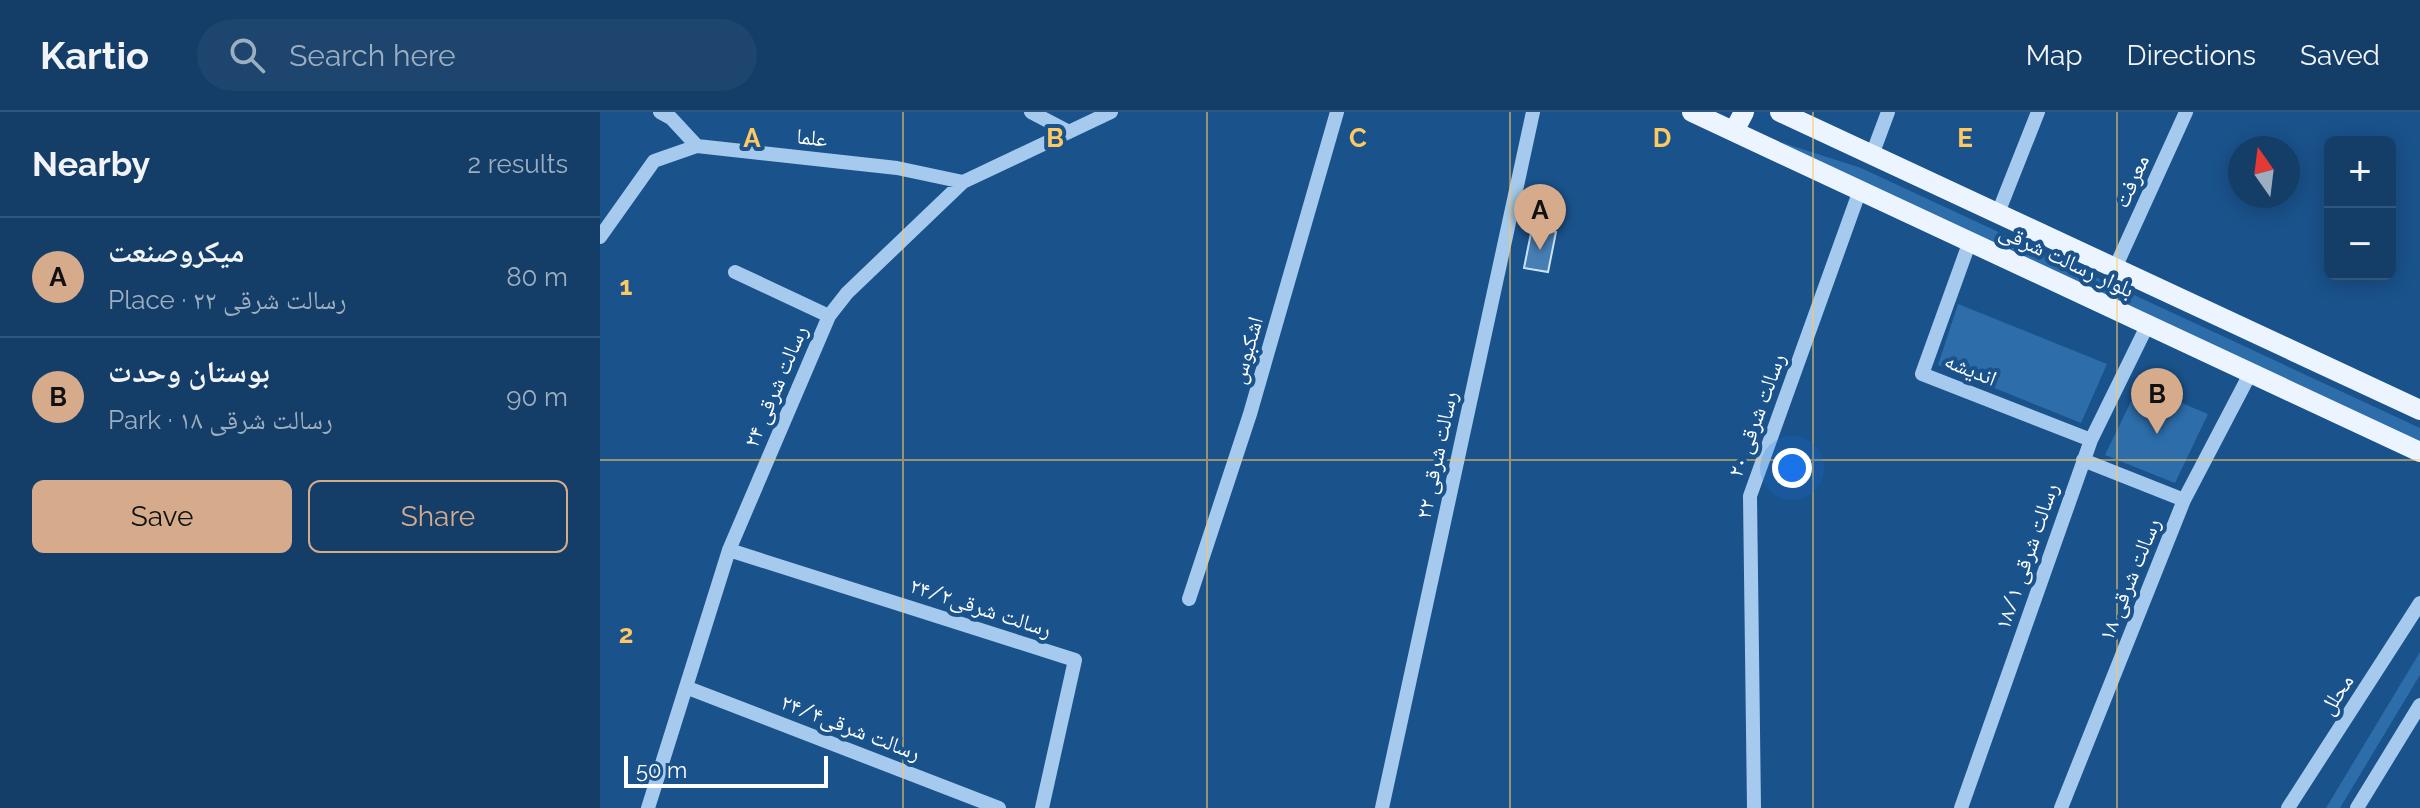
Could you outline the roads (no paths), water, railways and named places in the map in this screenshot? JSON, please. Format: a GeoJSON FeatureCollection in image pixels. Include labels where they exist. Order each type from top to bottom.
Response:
{"type":"FeatureCollection","features":[{"type":"Feature","properties":{"kind":"main road","name":"بلوار رسالت شرقی"},"geometry":{"type":"LineString","coordinates":[[1692,112],[2420,452]]}},
{"type":"Feature","properties":{"kind":"main road"},"geometry":{"type":"LineString","coordinates":[[1734,131],[1744,112]]}},
{"type":"Feature","properties":{"kind":"main road","name":"بلوار رسالت شرقی"},"geometry":{"type":"LineString","coordinates":[[1780,112],[2420,410]]}},
{"type":"Feature","properties":{"kind":"street"},"geometry":{"type":"LineString","coordinates":[[660,112],[671,118],[697,146]]}},
{"type":"Feature","properties":{"kind":"street"},"geometry":{"type":"LineString","coordinates":[[1031,112],[1069,132]]}},
{"type":"Feature","properties":{"kind":"street","name":"رسالت شرقی ۲۴"},"geometry":{"type":"LineString","coordinates":[[648,808],[729,550],[829,316],[847,293],[963,182],[1111,112]]}},
{"type":"Feature","properties":{"kind":"street","name":"اشکبوس"},"geometry":{"type":"LineString","coordinates":[[1189,599],[1250,414],[1337,112]]}},
{"type":"Feature","properties":{"kind":"street","name":"رسالت شرقی ۲۲"},"geometry":{"type":"LineString","coordinates":[[1382,808],[1533,112]]}},
{"type":"Feature","properties":{"kind":"street"},"geometry":{"type":"LineString","coordinates":[[1872,155],[1888,112]]}},
{"type":"Feature","properties":{"kind":"street"},"geometry":{"type":"LineString","coordinates":[[1998,213],[2038,112]]}},
{"type":"Feature","properties":{"kind":"street","name":"معرفت"},"geometry":{"type":"LineString","coordinates":[[2115,268],[2186,112]]}},
{"type":"Feature","properties":{"kind":"street","name":"علما"},"geometry":{"type":"LineString","coordinates":[[600,237],[654,161],[697,146],[897,168],[963,182]]}},
{"type":"Feature","properties":{"kind":"street","name":"رسالت شرقی ۲۰"},"geometry":{"type":"LineString","coordinates":[[1754,808],[1750,496],[1860,190]]}},
{"type":"Feature","properties":{"kind":"street","name":"اندیشه"},"geometry":{"type":"LineString","coordinates":[[1970,241],[1922,374],[2091,440]]}},
{"type":"Feature","properties":{"kind":"street"},"geometry":{"type":"LineString","coordinates":[[735,272],[829,316]]}},
{"type":"Feature","properties":{"kind":"street","name":"رسالت شرقی ۱۸/۱"},"geometry":{"type":"LineString","coordinates":[[1961,808],[2083,460],[2148,324]]}},
{"type":"Feature","properties":{"kind":"street","name":"رسالت شرقی ۱۸"},"geometry":{"type":"LineString","coordinates":[[2061,808],[2184,500],[2251,372]]}},
{"type":"Feature","properties":{"kind":"street"},"geometry":{"type":"LineString","coordinates":[[2083,460],[2184,500]]}},
{"type":"Feature","properties":{"kind":"street","name":"رسالت شرقی۲۴/۲"},"geometry":{"type":"LineString","coordinates":[[729,550],[1075,660],[1042,808]]}},
{"type":"Feature","properties":{"kind":"street","name":"محلل"},"geometry":{"type":"LineString","coordinates":[[2288,808],[2420,603]]}},
{"type":"Feature","properties":{"kind":"street","name":"رسالت شرقی۲۴/۴"},"geometry":{"type":"LineString","coordinates":[[688,688],[999,808]]}},
{"type":"Feature","properties":{"kind":"street"},"geometry":{"type":"LineString","coordinates":[[2357,808],[2420,705]]}},
{"type":"Feature","properties":{"kind":"place","name":"میکروصنعت"},"geometry":{"type":"Point","coordinates":[1540,250]}},
{"type":"Feature","properties":{"kind":"place","name":"بوستان وحدت"},"geometry":{"type":"Point","coordinates":[2157,434]}}]}
